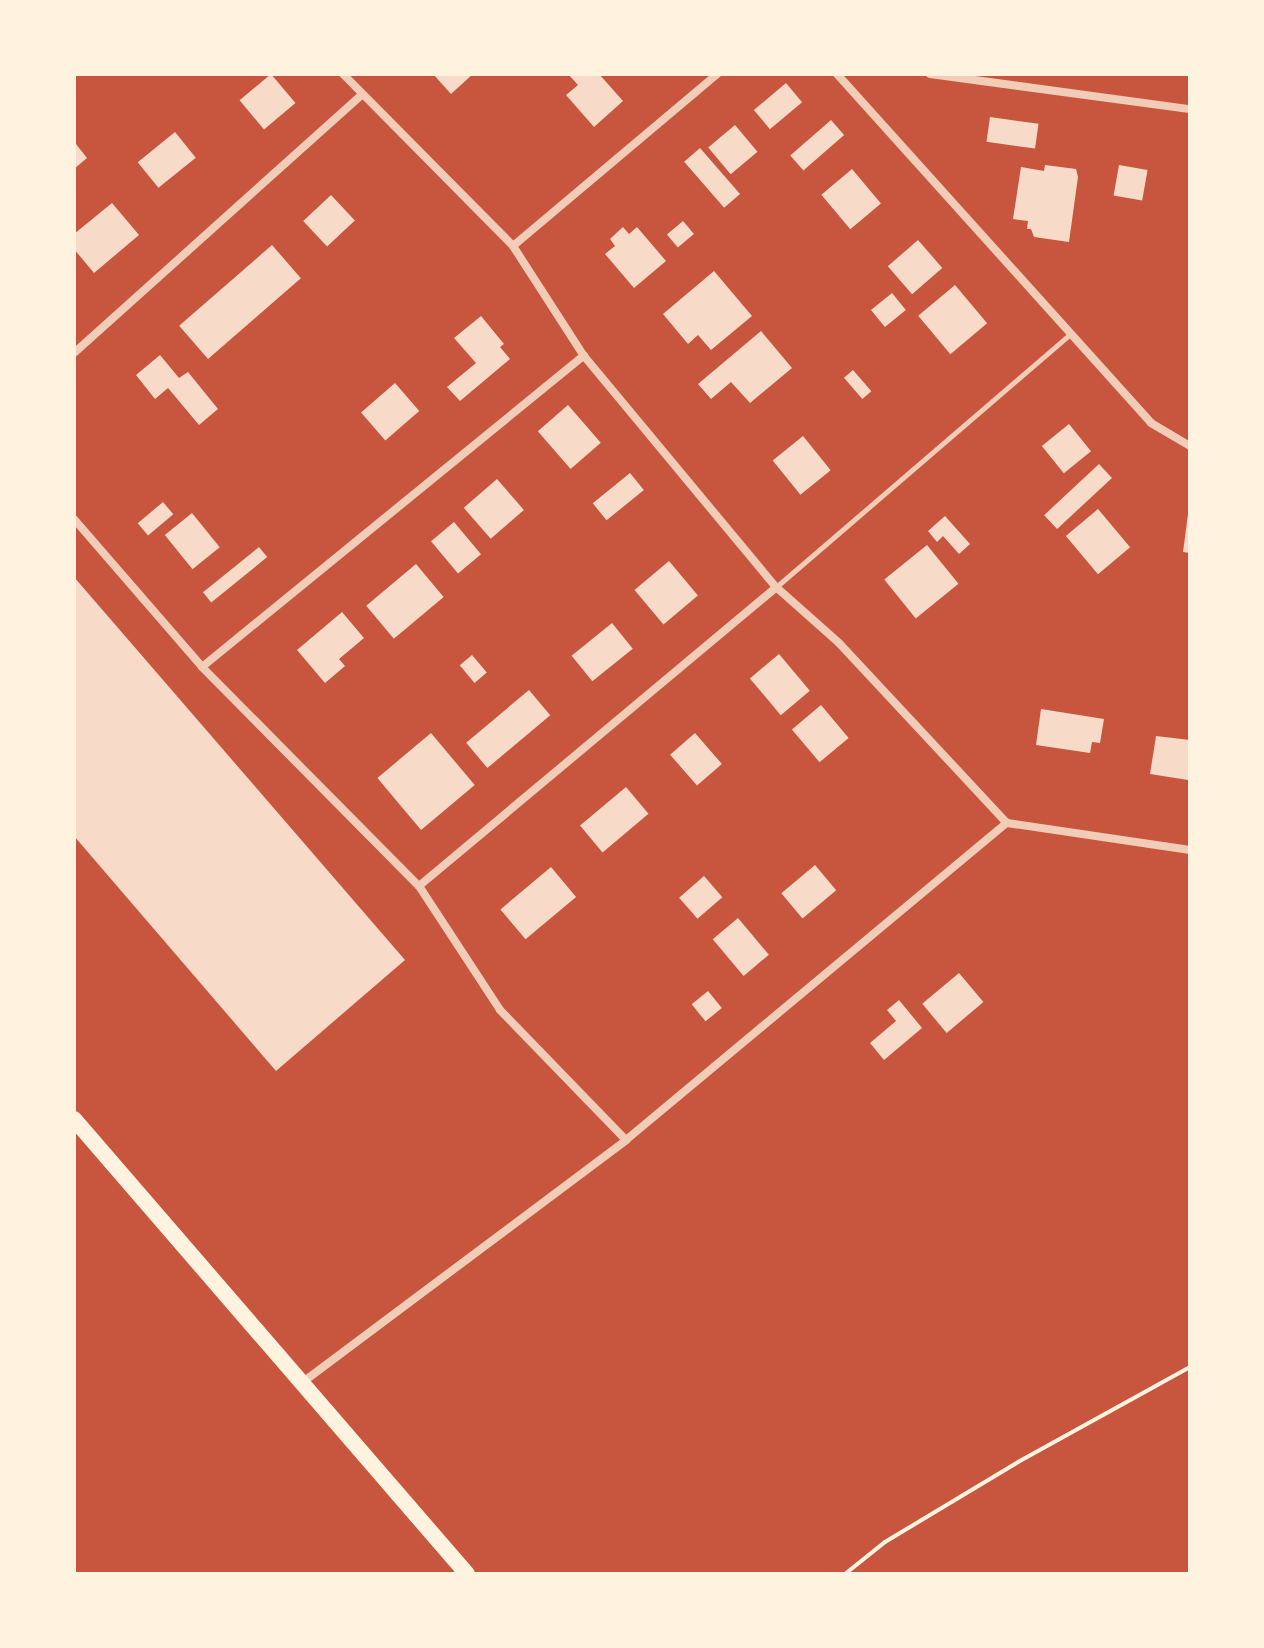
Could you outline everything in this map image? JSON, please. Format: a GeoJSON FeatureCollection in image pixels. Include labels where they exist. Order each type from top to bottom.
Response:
{"type":"FeatureCollection","features":[{"type":"Feature","properties":{"kind":"main road"},"geometry":{"type":"LineString","coordinates":[[74,1119],[467,1574]]}},
{"type":"Feature","properties":{"kind":"street"},"geometry":{"type":"LineString","coordinates":[[343,74],[513,246],[584,356],[776,587],[839,643],[1007,823],[1190,850]]}},
{"type":"Feature","properties":{"kind":"street"},"geometry":{"type":"LineString","coordinates":[[513,246],[717,74]]}},
{"type":"Feature","properties":{"kind":"street"},"geometry":{"type":"LineString","coordinates":[[837,74],[1151,423],[1190,446]]}},
{"type":"Feature","properties":{"kind":"street"},"geometry":{"type":"LineString","coordinates":[[930,74],[1190,109]]}},
{"type":"Feature","properties":{"kind":"street"},"geometry":{"type":"LineString","coordinates":[[74,353],[362,95]]}},
{"type":"Feature","properties":{"kind":"street"},"geometry":{"type":"LineString","coordinates":[[202,667],[584,356]]}},
{"type":"Feature","properties":{"kind":"street"},"geometry":{"type":"LineString","coordinates":[[74,519],[202,667],[419,886],[500,1010],[626,1140]]}},
{"type":"Feature","properties":{"kind":"street"},"geometry":{"type":"LineString","coordinates":[[419,886],[776,587]]}},
{"type":"Feature","properties":{"kind":"street"},"geometry":{"type":"LineString","coordinates":[[303,1382],[626,1140],[1007,823]]}},
{"type":"Feature","properties":{"kind":"lane"},"geometry":{"type":"LineString","coordinates":[[776,587],[1071,333]]}},
{"type":"Feature","properties":{"kind":"path"},"geometry":{"type":"LineString","coordinates":[[845,1574],[885,1542],[1148,1387],[1190,1367]]}},
{"type":"Feature","properties":{"kind":"building"},"geometry":{"type":"Polygon","coordinates":[[[271,74],[295,103],[264,129],[240,100],[271,74]]]}},
{"type":"Feature","properties":{"kind":"building"},"geometry":{"type":"Polygon","coordinates":[[[433,74],[473,74],[451,94],[433,74]]]}},
{"type":"Feature","properties":{"kind":"building"},"geometry":{"type":"Polygon","coordinates":[[[568,74],[599,74],[623,101],[594,127],[566,95],[578,85],[568,74]]]}},
{"type":"Feature","properties":{"kind":"building"},"geometry":{"type":"Polygon","coordinates":[[[786,83],[802,102],[770,129],[754,110],[786,83]]]}},
{"type":"Feature","properties":{"kind":"building"},"geometry":{"type":"Polygon","coordinates":[[[990,117],[1039,124],[1035,149],[987,142],[990,117]]]}},
{"type":"Feature","properties":{"kind":"building"},"geometry":{"type":"Polygon","coordinates":[[[831,120],[844,135],[803,171],[790,155],[831,120]]]}},
{"type":"Feature","properties":{"kind":"building"},"geometry":{"type":"Polygon","coordinates":[[[735,125],[757,152],[731,174],[708,147],[735,125]]]}},
{"type":"Feature","properties":{"kind":"building"},"geometry":{"type":"Polygon","coordinates":[[[175,132],[196,158],[158,188],[138,162],[175,132]]]}},
{"type":"Feature","properties":{"kind":"building"},"geometry":{"type":"Polygon","coordinates":[[[76,144],[87,158],[74,169],[74,146],[76,144]]]}},
{"type":"Feature","properties":{"kind":"building"},"geometry":{"type":"Polygon","coordinates":[[[700,148],[740,194],[724,208],[684,162],[700,148]]]}},
{"type":"Feature","properties":{"kind":"building"},"geometry":{"type":"Polygon","coordinates":[[[1045,165],[1076,169],[1078,177],[1069,242],[1034,237],[1031,229],[1027,229],[1028,221],[1013,219],[1021,167],[1044,171],[1045,165]]]}},
{"type":"Feature","properties":{"kind":"building"},"geometry":{"type":"Polygon","coordinates":[[[1119,165],[1148,170],[1142,201],[1114,196],[1119,165]]]}},
{"type":"Feature","properties":{"kind":"building"},"geometry":{"type":"Polygon","coordinates":[[[852,169],[881,203],[850,229],[821,195],[852,169]]]}},
{"type":"Feature","properties":{"kind":"building"},"geometry":{"type":"Polygon","coordinates":[[[331,195],[355,221],[327,247],[303,221],[331,195]]]}},
{"type":"Feature","properties":{"kind":"building"},"geometry":{"type":"Polygon","coordinates":[[[112,203],[139,235],[94,273],[74,249],[74,234],[112,203]]]}},
{"type":"Feature","properties":{"kind":"building"},"geometry":{"type":"Polygon","coordinates":[[[683,221],[694,234],[678,248],[667,234],[683,221]]]}},
{"type":"Feature","properties":{"kind":"building"},"geometry":{"type":"Polygon","coordinates":[[[623,227],[629,234],[637,227],[666,261],[634,288],[605,254],[615,246],[610,239],[623,227]]]}},
{"type":"Feature","properties":{"kind":"building"},"geometry":{"type":"Polygon","coordinates":[[[918,240],[942,268],[912,294],[888,266],[918,240]]]}},
{"type":"Feature","properties":{"kind":"building"},"geometry":{"type":"Polygon","coordinates":[[[272,245],[301,278],[208,359],[179,326],[272,245]]]}},
{"type":"Feature","properties":{"kind":"building"},"geometry":{"type":"Polygon","coordinates":[[[714,271],[752,316],[711,350],[698,335],[688,344],[663,314],[714,271]]]}},
{"type":"Feature","properties":{"kind":"building"},"geometry":{"type":"Polygon","coordinates":[[[955,285],[987,323],[950,354],[918,316],[955,285]]]}},
{"type":"Feature","properties":{"kind":"building"},"geometry":{"type":"Polygon","coordinates":[[[892,293],[906,310],[885,327],[871,310],[892,293]]]}},
{"type":"Feature","properties":{"kind":"building"},"geometry":{"type":"Polygon","coordinates":[[[481,316],[504,344],[500,347],[510,359],[460,401],[447,387],[476,363],[454,338],[481,316]]]}},
{"type":"Feature","properties":{"kind":"building"},"geometry":{"type":"Polygon","coordinates":[[[761,331],[792,368],[750,403],[731,382],[711,399],[698,384],[761,331]]]}},
{"type":"Feature","properties":{"kind":"building"},"geometry":{"type":"Polygon","coordinates":[[[160,355],[179,378],[188,372],[218,409],[199,425],[168,388],[155,399],[136,375],[160,355]]]}},
{"type":"Feature","properties":{"kind":"building"},"geometry":{"type":"Polygon","coordinates":[[[853,370],[871,391],[862,399],[844,378],[853,370]]]}},
{"type":"Feature","properties":{"kind":"building"},"geometry":{"type":"Polygon","coordinates":[[[395,383],[419,411],[385,440],[361,413],[395,383]]]}},
{"type":"Feature","properties":{"kind":"building"},"geometry":{"type":"Polygon","coordinates":[[[568,405],[601,443],[571,469],[538,431],[568,405]]]}},
{"type":"Feature","properties":{"kind":"building"},"geometry":{"type":"Polygon","coordinates":[[[1069,424],[1091,451],[1064,473],[1042,446],[1069,424]]]}},
{"type":"Feature","properties":{"kind":"building"},"geometry":{"type":"Polygon","coordinates":[[[803,436],[831,470],[800,495],[773,461],[803,436]]]}},
{"type":"Feature","properties":{"kind":"building"},"geometry":{"type":"Polygon","coordinates":[[[1099,464],[1112,478],[1057,529],[1044,515],[1099,464]]]}},
{"type":"Feature","properties":{"kind":"building"},"geometry":{"type":"Polygon","coordinates":[[[630,473],[644,490],[607,520],[593,503],[630,473]]]}},
{"type":"Feature","properties":{"kind":"building"},"geometry":{"type":"Polygon","coordinates":[[[497,479],[524,510],[491,539],[464,508],[497,479]]]}},
{"type":"Feature","properties":{"kind":"building"},"geometry":{"type":"Polygon","coordinates":[[[163,502],[173,514],[148,535],[138,523],[163,502]]]}},
{"type":"Feature","properties":{"kind":"building"},"geometry":{"type":"Polygon","coordinates":[[[1098,509],[1130,547],[1098,574],[1066,536],[1098,509]]]}},
{"type":"Feature","properties":{"kind":"building"},"geometry":{"type":"Polygon","coordinates":[[[192,513],[220,547],[192,569],[165,535],[192,513]]]}},
{"type":"Feature","properties":{"kind":"building"},"geometry":{"type":"Polygon","coordinates":[[[1190,514],[1190,553],[1183,552],[1190,514]]]}},
{"type":"Feature","properties":{"kind":"building"},"geometry":{"type":"Polygon","coordinates":[[[945,516],[970,544],[959,554],[943,536],[937,542],[928,531],[945,516]]]}},
{"type":"Feature","properties":{"kind":"building"},"geometry":{"type":"Polygon","coordinates":[[[454,522],[481,554],[458,573],[431,541],[454,522]]]}},
{"type":"Feature","properties":{"kind":"building"},"geometry":{"type":"Polygon","coordinates":[[[927,545],[958,584],[916,618],[884,580],[927,545]]]}},
{"type":"Feature","properties":{"kind":"building"},"geometry":{"type":"Polygon","coordinates":[[[259,547],[267,557],[211,602],[203,592],[259,547]]]}},
{"type":"Feature","properties":{"kind":"building"},"geometry":{"type":"Polygon","coordinates":[[[669,561],[698,595],[663,624],[635,590],[669,561]]]}},
{"type":"Feature","properties":{"kind":"building"},"geometry":{"type":"Polygon","coordinates":[[[416,564],[444,597],[394,639],[366,606],[416,564]]]}},
{"type":"Feature","properties":{"kind":"building"},"geometry":{"type":"Polygon","coordinates":[[[74,577],[405,960],[276,1071],[74,836],[74,577]]]}},
{"type":"Feature","properties":{"kind":"building"},"geometry":{"type":"Polygon","coordinates":[[[342,612],[364,638],[339,659],[345,666],[325,683],[297,650],[342,612]]]}},
{"type":"Feature","properties":{"kind":"building"},"geometry":{"type":"Polygon","coordinates":[[[612,623],[633,649],[592,681],[572,656],[612,623]]]}},
{"type":"Feature","properties":{"kind":"building"},"geometry":{"type":"Polygon","coordinates":[[[779,654],[810,691],[781,715],[750,678],[779,654]]]}},
{"type":"Feature","properties":{"kind":"building"},"geometry":{"type":"Polygon","coordinates":[[[472,655],[487,673],[475,683],[460,665],[472,655]]]}},
{"type":"Feature","properties":{"kind":"building"},"geometry":{"type":"Polygon","coordinates":[[[529,690],[550,715],[487,768],[466,743],[529,690]]]}},
{"type":"Feature","properties":{"kind":"building"},"geometry":{"type":"Polygon","coordinates":[[[821,705],[849,738],[820,762],[792,729],[821,705]]]}},
{"type":"Feature","properties":{"kind":"building"},"geometry":{"type":"Polygon","coordinates":[[[1041,709],[1104,719],[1100,743],[1092,742],[1090,753],[1036,745],[1041,709]]]}},
{"type":"Feature","properties":{"kind":"building"},"geometry":{"type":"Polygon","coordinates":[[[431,733],[475,785],[421,830],[377,778],[431,733]]]}},
{"type":"Feature","properties":{"kind":"building"},"geometry":{"type":"Polygon","coordinates":[[[695,733],[722,764],[697,786],[670,755],[695,733]]]}},
{"type":"Feature","properties":{"kind":"building"},"geometry":{"type":"Polygon","coordinates":[[[1156,736],[1190,740],[1188,780],[1150,774],[1156,736]]]}},
{"type":"Feature","properties":{"kind":"building"},"geometry":{"type":"Polygon","coordinates":[[[626,787],[648,814],[603,852],[580,826],[626,787]]]}},
{"type":"Feature","properties":{"kind":"building"},"geometry":{"type":"Polygon","coordinates":[[[815,865],[836,890],[803,919],[781,893],[815,865]]]}},
{"type":"Feature","properties":{"kind":"building"},"geometry":{"type":"Polygon","coordinates":[[[551,867],[576,897],[526,939],[500,909],[551,867]]]}},
{"type":"Feature","properties":{"kind":"building"},"geometry":{"type":"Polygon","coordinates":[[[704,876],[722,897],[697,919],[679,898],[704,876]]]}},
{"type":"Feature","properties":{"kind":"building"},"geometry":{"type":"Polygon","coordinates":[[[738,918],[769,955],[744,976],[713,939],[738,918]]]}},
{"type":"Feature","properties":{"kind":"building"},"geometry":{"type":"Polygon","coordinates":[[[959,973],[983,1002],[947,1033],[922,1004],[959,973]]]}},
{"type":"Feature","properties":{"kind":"building"},"geometry":{"type":"Polygon","coordinates":[[[708,991],[722,1008],[706,1021],[692,1004],[708,991]]]}},
{"type":"Feature","properties":{"kind":"building"},"geometry":{"type":"Polygon","coordinates":[[[899,1000],[922,1028],[884,1060],[870,1043],[896,1021],[887,1010],[899,1000]]]}}]}
